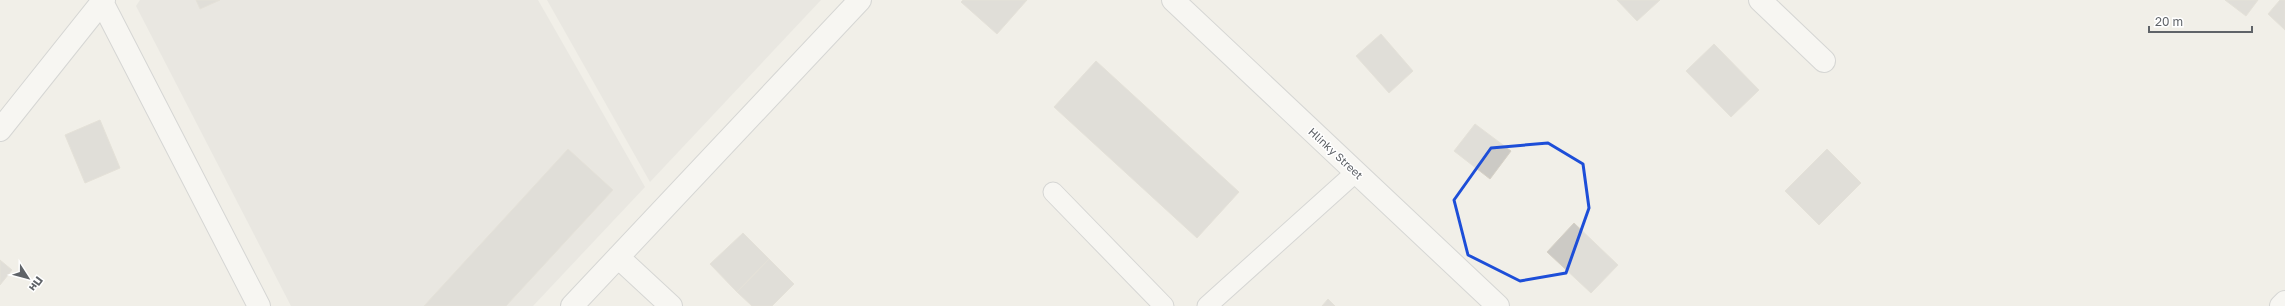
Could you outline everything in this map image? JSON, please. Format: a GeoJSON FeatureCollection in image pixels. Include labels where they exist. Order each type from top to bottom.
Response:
{"type":"FeatureCollection","features":[{"type":"Feature","properties":{"kind":"street"},"geometry":{"type":"LineString","coordinates":[[572,306],[860,0]]}},
{"type":"Feature","properties":{"kind":"street","name":"Hlinky Street"},"geometry":{"type":"LineString","coordinates":[[1174,0],[1498,306]]}},
{"type":"Feature","properties":{"kind":"street"},"geometry":{"type":"LineString","coordinates":[[1760,0],[1824,61]]}},
{"type":"Feature","properties":{"kind":"street"},"geometry":{"type":"LineString","coordinates":[[0,130],[102,1],[259,306]]}},
{"type":"Feature","properties":{"kind":"street"},"geometry":{"type":"LineString","coordinates":[[618,257],[671,306]]}},
{"type":"Feature","properties":{"kind":"street"},"geometry":{"type":"LineString","coordinates":[[2281,306],[2285,302]]}},
{"type":"Feature","properties":{"kind":"lane"},"geometry":{"type":"LineString","coordinates":[[1207,306],[1356,172]]}},
{"type":"Feature","properties":{"kind":"lane"},"geometry":{"type":"LineString","coordinates":[[1052,192],[1164,306]]}},
{"type":"Feature","properties":{"kind":"highlighted area"},"geometry":{"type":"Polygon","coordinates":[[[1548,143],[1583,164],[1589,208],[1566,273],[1520,281],[1468,255],[1454,200],[1491,148],[1548,143]]]}},
{"type":"Feature","properties":{"kind":"shaded area"},"geometry":{"type":"Polygon","coordinates":[[[140,0],[538,0],[645,187],[533,306],[291,306],[136,6],[140,0]]]}},
{"type":"Feature","properties":{"kind":"shaded area"},"geometry":{"type":"Polygon","coordinates":[[[547,0],[821,0],[650,182],[547,0]]]}},
{"type":"Feature","properties":{"kind":"building"},"geometry":{"type":"Polygon","coordinates":[[[196,0],[220,0],[200,9],[196,0]]]}},
{"type":"Feature","properties":{"kind":"building"},"geometry":{"type":"Polygon","coordinates":[[[963,0],[1027,0],[997,34],[961,2],[963,0]]]}},
{"type":"Feature","properties":{"kind":"building"},"geometry":{"type":"Polygon","coordinates":[[[1617,0],[1660,0],[1637,21],[1617,0]]]}},
{"type":"Feature","properties":{"kind":"building"},"geometry":{"type":"Polygon","coordinates":[[[2225,0],[2258,0],[2246,16],[2225,0]]]}},
{"type":"Feature","properties":{"kind":"building"},"geometry":{"type":"Polygon","coordinates":[[[2280,0],[2285,0],[2285,30],[2268,14],[2280,0]]]}},
{"type":"Feature","properties":{"kind":"building"},"geometry":{"type":"Polygon","coordinates":[[[1381,34],[1413,71],[1389,93],[1356,56],[1381,34]]]}},
{"type":"Feature","properties":{"kind":"building"},"geometry":{"type":"Polygon","coordinates":[[[1714,44],[1759,90],[1731,117],[1686,71],[1714,44]]]}},
{"type":"Feature","properties":{"kind":"building"},"geometry":{"type":"Polygon","coordinates":[[[1096,61],[1239,192],[1197,238],[1054,107],[1096,61]]]}},
{"type":"Feature","properties":{"kind":"building"},"geometry":{"type":"Polygon","coordinates":[[[100,120],[120,168],[85,183],[65,135],[100,120]]]}},
{"type":"Feature","properties":{"kind":"building"},"geometry":{"type":"Polygon","coordinates":[[[1475,124],[1511,151],[1490,179],[1454,151],[1475,124]]]}},
{"type":"Feature","properties":{"kind":"building"},"geometry":{"type":"Polygon","coordinates":[[[568,149],[613,190],[506,306],[424,306],[568,149]]]}},
{"type":"Feature","properties":{"kind":"building"},"geometry":{"type":"Polygon","coordinates":[[[1827,149],[1861,183],[1819,225],[1785,191],[1827,149]]]}},
{"type":"Feature","properties":{"kind":"building"},"geometry":{"type":"Polygon","coordinates":[[[1574,223],[1618,265],[1591,293],[1547,252],[1574,223]]]}},
{"type":"Feature","properties":{"kind":"building"},"geometry":{"type":"Polygon","coordinates":[[[743,233],[769,259],[737,292],[710,264],[743,233]]]}},
{"type":"Feature","properties":{"kind":"building"},"geometry":{"type":"Polygon","coordinates":[[[769,259],[794,284],[772,306],[752,306],[737,292],[769,259]]]}},
{"type":"Feature","properties":{"kind":"building"},"geometry":{"type":"Polygon","coordinates":[[[0,260],[12,270],[0,285],[0,260]]]}},
{"type":"Feature","properties":{"kind":"building"},"geometry":{"type":"Polygon","coordinates":[[[1328,299],[1335,306],[1322,306],[1328,299]]]}}]}
